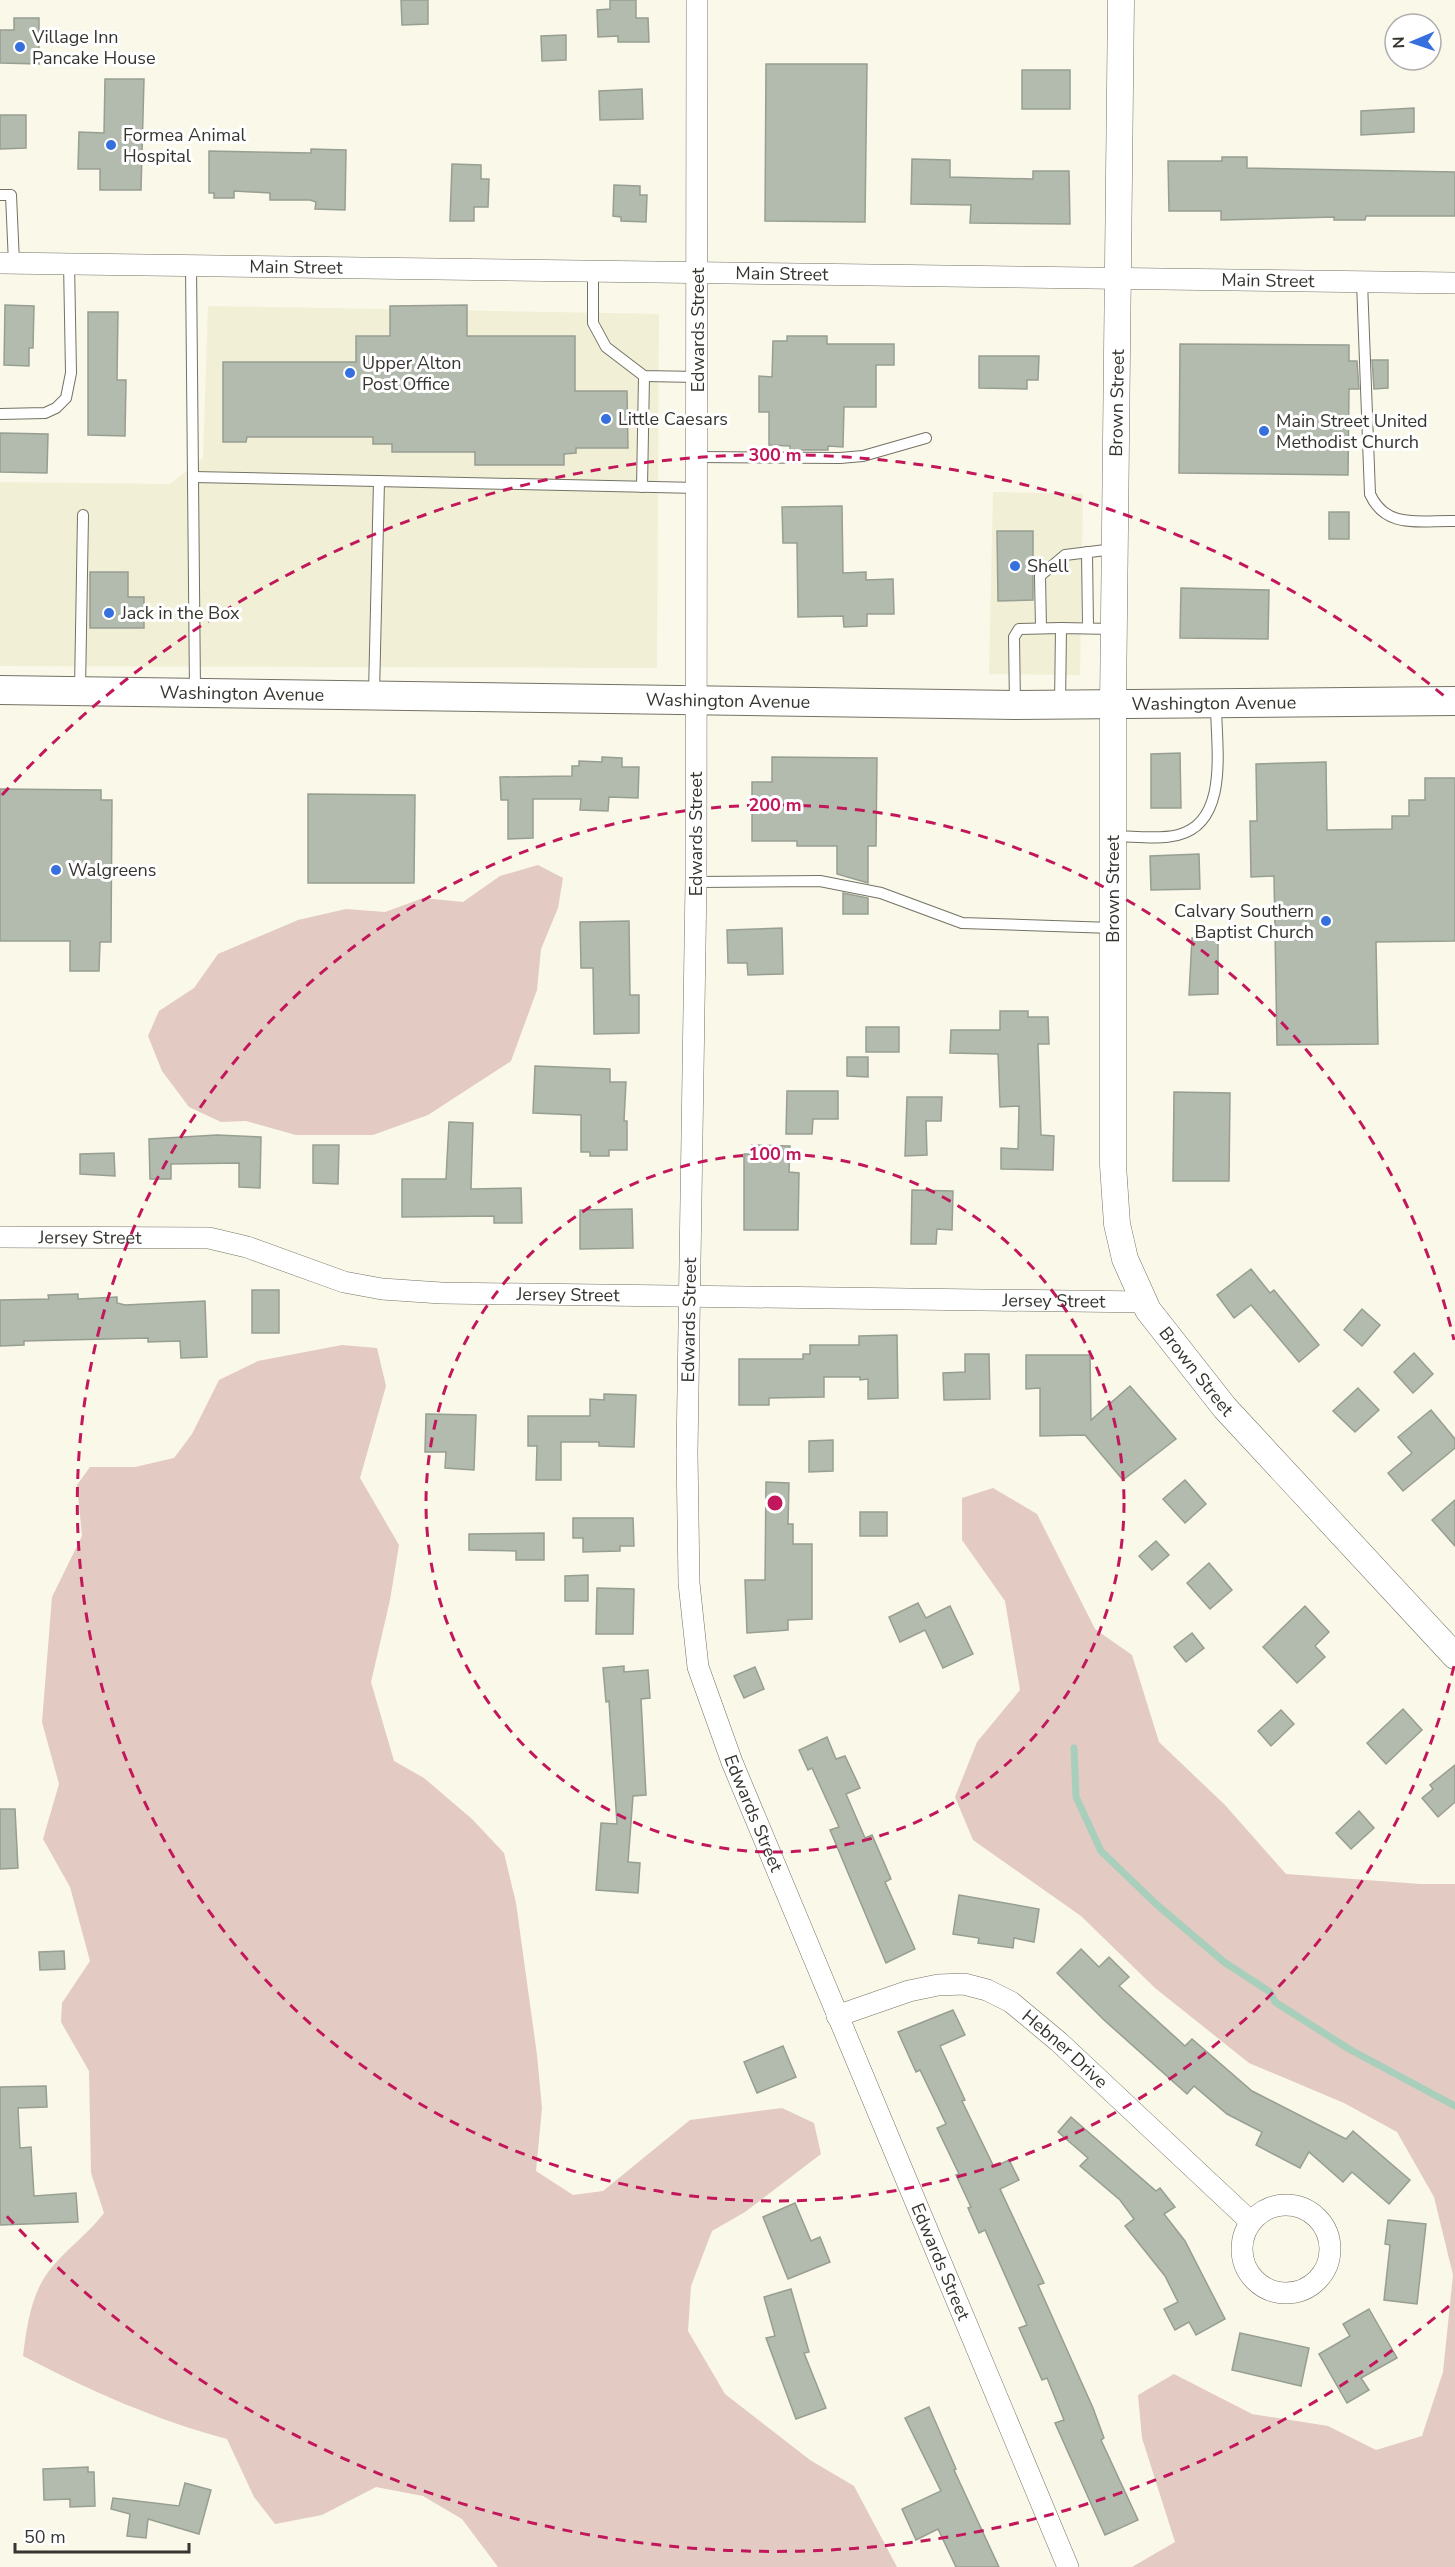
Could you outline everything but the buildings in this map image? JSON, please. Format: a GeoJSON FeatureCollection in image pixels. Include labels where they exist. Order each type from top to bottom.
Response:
{"type":"FeatureCollection","features":[{"type":"Feature","properties":{"kind":"main road","name":"Washington Avenue"},"geometry":{"type":"LineString","coordinates":[[0,690],[1015,705],[1455,701]]}},
{"type":"Feature","properties":{"kind":"street","name":"Edwards Street"},"geometry":{"type":"LineString","coordinates":[[697,0],[696,882],[687,1453],[689,1583],[698,1667],[732,1762],[1068,2567]]}},
{"type":"Feature","properties":{"kind":"street","name":"Brown Street"},"geometry":{"type":"LineString","coordinates":[[1121,0],[1112,927],[1113,1164],[1117,1224],[1125,1259],[1148,1310],[1225,1408],[1455,1656]]}},
{"type":"Feature","properties":{"kind":"street","name":"Main Street"},"geometry":{"type":"LineString","coordinates":[[7,263],[69,262],[698,274],[1455,283]]}},
{"type":"Feature","properties":{"kind":"street","name":"Jersey Street"},"geometry":{"type":"LineString","coordinates":[[0,1237],[209,1238],[247,1247],[344,1282],[382,1289],[441,1293],[1145,1302]]}},
{"type":"Feature","properties":{"kind":"street","name":"Hebner Drive"},"geometry":{"type":"LineString","coordinates":[[837,2016],[909,1991],[938,1985],[964,1984],[987,1990],[1011,2002],[1059,2042],[1251,2222]]}},
{"type":"Feature","properties":{"kind":"street"},"geometry":{"type":"LineString","coordinates":[[1283,2204],[1298,2205],[1311,2211],[1322,2221],[1329,2235],[1330,2257],[1321,2277],[1310,2287],[1289,2293],[1268,2290],[1256,2282],[1247,2270],[1242,2256],[1242,2241],[1251,2222],[1269,2208],[1283,2204]]}},
{"type":"Feature","properties":{"kind":"lane"},"geometry":{"type":"LineString","coordinates":[[6,195],[7,263]]}},
{"type":"Feature","properties":{"kind":"lane"},"geometry":{"type":"LineString","coordinates":[[0,414],[45,413],[56,408],[66,398],[71,373],[69,262]]}},
{"type":"Feature","properties":{"kind":"lane"},"geometry":{"type":"LineString","coordinates":[[191,265],[195,693]]}},
{"type":"Feature","properties":{"kind":"lane"},"geometry":{"type":"LineString","coordinates":[[593,272],[593,323],[606,347],[644,376],[698,377]]}},
{"type":"Feature","properties":{"kind":"lane"},"geometry":{"type":"LineString","coordinates":[[1362,282],[1370,494],[1380,512],[1388,517],[1404,520],[1455,521]]}},
{"type":"Feature","properties":{"kind":"lane"},"geometry":{"type":"LineString","coordinates":[[642,487],[644,376]]}},
{"type":"Feature","properties":{"kind":"lane"},"geometry":{"type":"LineString","coordinates":[[698,457],[840,458],[863,456],[926,438]]}},
{"type":"Feature","properties":{"kind":"lane"},"geometry":{"type":"LineString","coordinates":[[193,477],[698,488]]}},
{"type":"Feature","properties":{"kind":"lane"},"geometry":{"type":"LineString","coordinates":[[374,697],[379,481]]}},
{"type":"Feature","properties":{"kind":"lane"},"geometry":{"type":"LineString","coordinates":[[80,691],[82,516]]}},
{"type":"Feature","properties":{"kind":"lane"},"geometry":{"type":"LineString","coordinates":[[1041,628],[1040,576],[1065,555],[1115,549]]}},
{"type":"Feature","properties":{"kind":"lane"},"geometry":{"type":"LineString","coordinates":[[1087,552],[1088,628]]}},
{"type":"Feature","properties":{"kind":"lane"},"geometry":{"type":"LineString","coordinates":[[1060,705],[1061,628]]}},
{"type":"Feature","properties":{"kind":"lane"},"geometry":{"type":"LineString","coordinates":[[1015,705],[1014,637],[1019,629],[1114,629]]}},
{"type":"Feature","properties":{"kind":"lane"},"geometry":{"type":"LineString","coordinates":[[1113,836],[1176,836],[1191,830],[1207,816],[1216,793],[1216,704]]}},
{"type":"Feature","properties":{"kind":"lane"},"geometry":{"type":"LineString","coordinates":[[696,882],[819,881],[881,893],[962,923],[1112,927]]}},
{"type":"Feature","properties":{"kind":"shaded area"},"geometry":{"type":"Polygon","coordinates":[[[208,306],[659,314],[657,668],[0,666],[0,482],[170,484],[203,458],[208,306]]]}},
{"type":"Feature","properties":{"kind":"shaded area"},"geometry":{"type":"Polygon","coordinates":[[[993,492],[1083,494],[1080,675],[989,674],[993,492]]]}},
{"type":"Feature","properties":{"kind":"shaded area"},"geometry":{"type":"Polygon","coordinates":[[[538,865],[563,878],[558,908],[541,949],[537,990],[511,1061],[428,1115],[373,1135],[296,1135],[246,1121],[221,1122],[189,1107],[162,1071],[148,1036],[159,1011],[194,988],[218,954],[298,920],[346,909],[385,912],[423,898],[463,902],[500,876],[538,865]]]}},
{"type":"Feature","properties":{"kind":"shaded area"},"geometry":{"type":"Polygon","coordinates":[[[342,1345],[377,1348],[386,1386],[360,1478],[399,1545],[390,1600],[371,1682],[394,1761],[424,1778],[472,1819],[504,1853],[516,1903],[537,2055],[542,2108],[536,2171],[573,2195],[603,2191],[690,2120],[782,2108],[814,2123],[821,2154],[745,2212],[712,2231],[691,2286],[688,2331],[725,2394],[810,2460],[854,2486],[897,2567],[498,2567],[462,2519],[423,2496],[376,2487],[322,2515],[275,2524],[254,2497],[227,2439],[174,2423],[123,2403],[23,2356],[31,2309],[39,2287],[58,2260],[104,2213],[91,2173],[89,2071],[61,2022],[62,2003],[90,1961],[70,1887],[43,1839],[59,1784],[42,1722],[52,1597],[82,1536],[77,1485],[90,1467],[135,1467],[174,1458],[192,1434],[219,1380],[258,1361],[342,1345]]]}},
{"type":"Feature","properties":{"kind":"shaded area"},"geometry":{"type":"Polygon","coordinates":[[[993,1488],[1037,1514],[1095,1629],[1132,1655],[1159,1742],[1225,1805],[1286,1874],[1420,1884],[1455,1884],[1455,2567],[1132,2567],[1175,2542],[1142,2438],[1138,2395],[1174,2374],[1252,2414],[1328,2426],[1376,2450],[1422,2436],[1443,2372],[1453,2275],[1434,2197],[1397,2132],[1344,2103],[1249,2063],[1155,1988],[1081,1916],[973,1840],[955,1797],[977,1742],[1020,1690],[1005,1601],[962,1540],[962,1498],[993,1488]]]}},
{"type":"Feature","properties":{"kind":"waterway"},"geometry":{"type":"LineString","coordinates":[[1074,1748],[1076,1797],[1101,1851],[1156,1904],[1224,1962],[1270,1992],[1275,2002],[1349,2049],[1455,2106]]}},
{"type":"Feature","properties":{"kind":"place","name":"Village Inn Pancake House"},"geometry":{"type":"Point","coordinates":[20,47]}},
{"type":"Feature","properties":{"kind":"place","name":"Formea Animal Hospital"},"geometry":{"type":"Point","coordinates":[111,145]}},
{"type":"Feature","properties":{"kind":"place","name":"Upper Alton Post Office"},"geometry":{"type":"Point","coordinates":[350,373]}},
{"type":"Feature","properties":{"kind":"place","name":"Little Caesars"},"geometry":{"type":"Point","coordinates":[606,419]}},
{"type":"Feature","properties":{"kind":"place","name":"Main Street United Methodist Church"},"geometry":{"type":"Point","coordinates":[1264,431]}},
{"type":"Feature","properties":{"kind":"place","name":"Shell"},"geometry":{"type":"Point","coordinates":[1015,566]}},
{"type":"Feature","properties":{"kind":"place","name":"Jack in the Box"},"geometry":{"type":"Point","coordinates":[109,613]}},
{"type":"Feature","properties":{"kind":"place","name":"Walgreens"},"geometry":{"type":"Point","coordinates":[56,870]}},
{"type":"Feature","properties":{"kind":"place","name":"Calvary Southern Baptist Church"},"geometry":{"type":"Point","coordinates":[1326,921]}}]}
